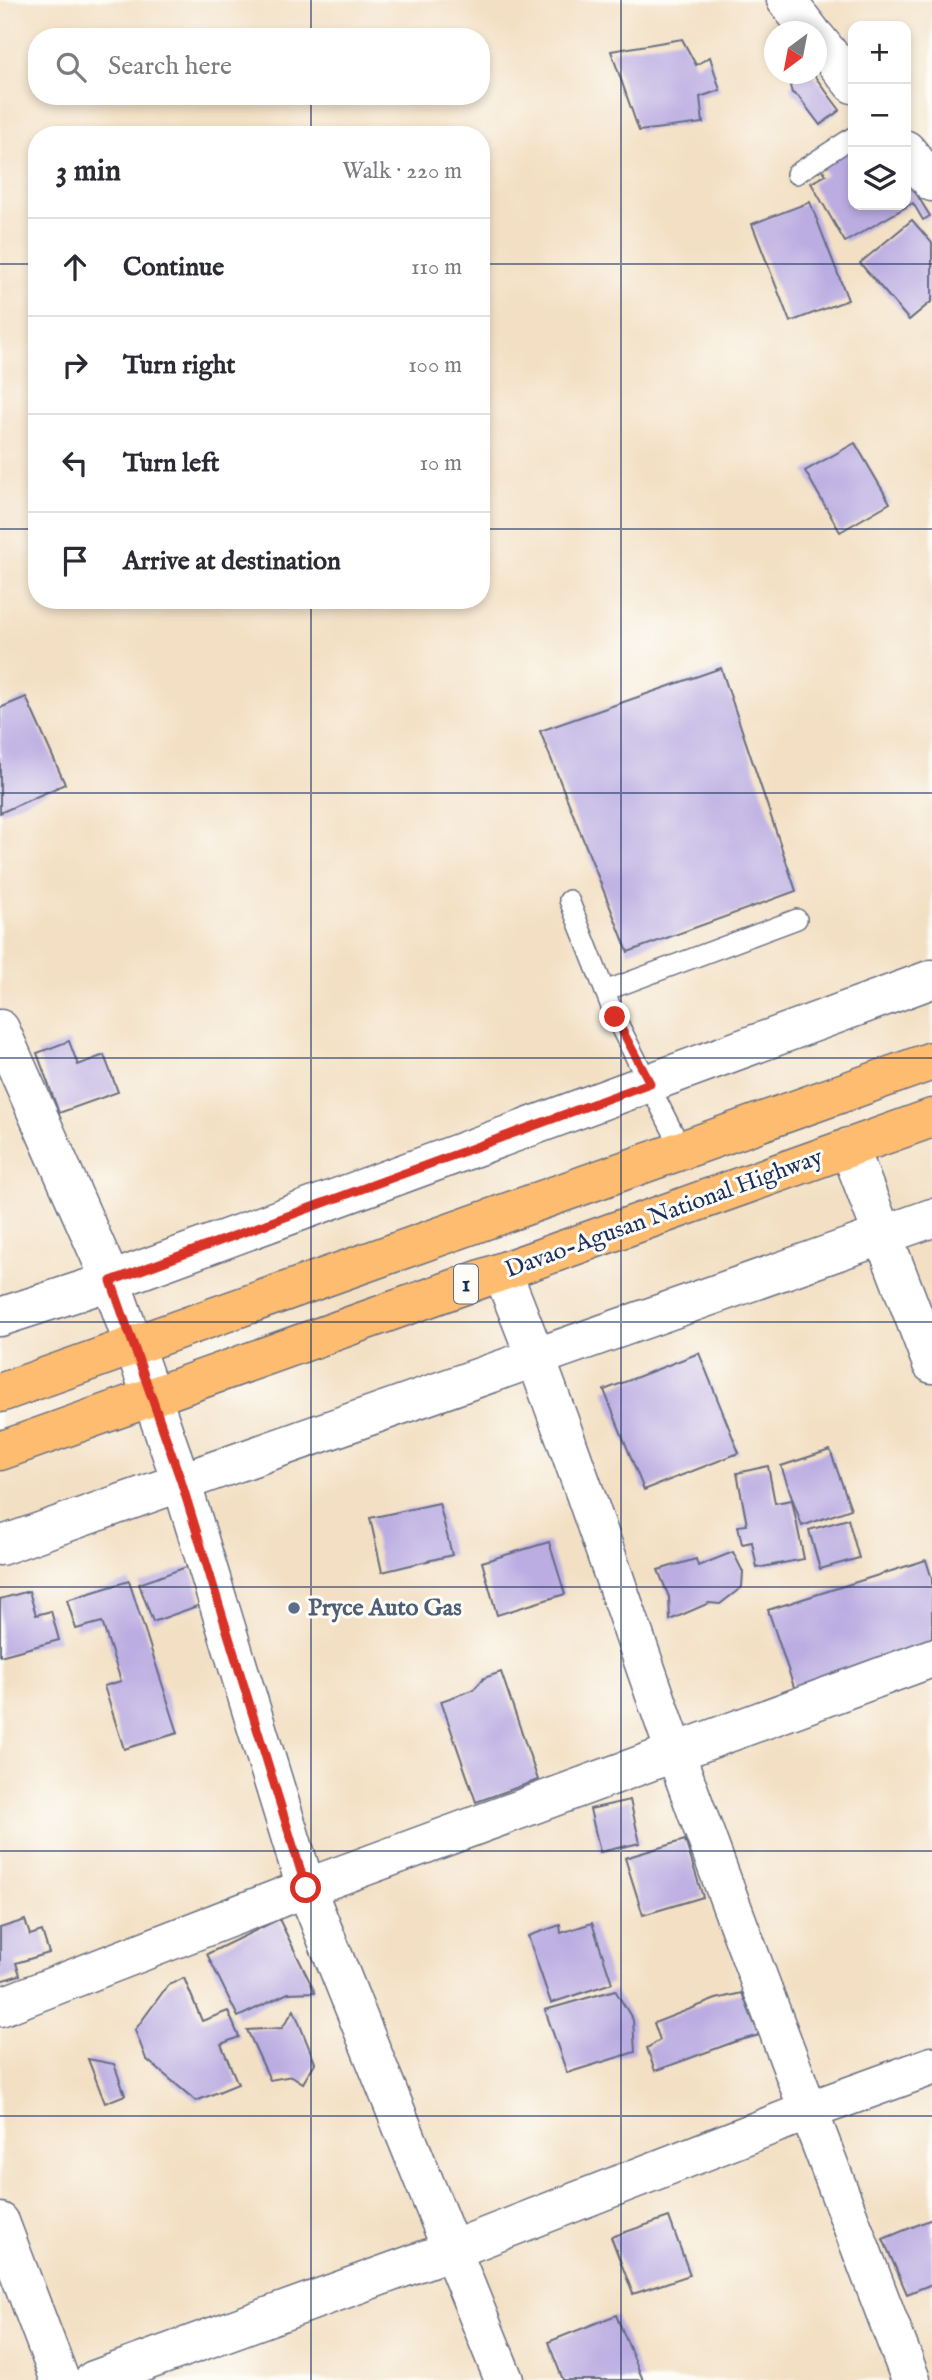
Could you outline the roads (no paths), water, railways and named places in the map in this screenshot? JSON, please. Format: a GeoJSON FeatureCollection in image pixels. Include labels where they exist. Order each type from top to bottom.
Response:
{"type":"FeatureCollection","features":[{"type":"Feature","properties":{"kind":"highway","name":"1"},"geometry":{"type":"LineString","coordinates":[[0,1393],[932,1061]]}},
{"type":"Feature","properties":{"kind":"highway","name":"Davao-Agusan National Highway"},"geometry":{"type":"LineString","coordinates":[[0,1451],[932,1118]]}},
{"type":"Feature","properties":{"kind":"street"},"geometry":{"type":"LineString","coordinates":[[786,0],[802,21]]}},
{"type":"Feature","properties":{"kind":"street"},"geometry":{"type":"LineString","coordinates":[[827,51],[848,78]]}},
{"type":"Feature","properties":{"kind":"street"},"geometry":{"type":"LineString","coordinates":[[911,155],[932,182]]}},
{"type":"Feature","properties":{"kind":"street"},"geometry":{"type":"LineString","coordinates":[[0,1317],[111,1281],[932,979]]}},
{"type":"Feature","properties":{"kind":"street"},"geometry":{"type":"LineString","coordinates":[[0,1029],[111,1281],[181,1481],[306,1888],[504,2380]]}},
{"type":"Feature","properties":{"kind":"street"},"geometry":{"type":"LineString","coordinates":[[849,1147],[932,1364]]}},
{"type":"Feature","properties":{"kind":"street"},"geometry":{"type":"LineString","coordinates":[[0,1546],[932,1217]]}},
{"type":"Feature","properties":{"kind":"street"},"geometry":{"type":"LineString","coordinates":[[502,1272],[537,1358],[675,1752],[911,2380]]}},
{"type":"Feature","properties":{"kind":"street"},"geometry":{"type":"LineString","coordinates":[[0,2007],[306,1888],[932,1658]]}},
{"type":"Feature","properties":{"kind":"street"},"geometry":{"type":"LineString","coordinates":[[94,2380],[452,2250],[808,2111],[932,2066]]}},
{"type":"Feature","properties":{"kind":"street"},"geometry":{"type":"LineString","coordinates":[[0,2222],[60,2380]]}},
{"type":"Feature","properties":{"kind":"lane"},"geometry":{"type":"LineString","coordinates":[[796,174],[848,140]]}},
{"type":"Feature","properties":{"kind":"lane"},"geometry":{"type":"LineString","coordinates":[[569,900],[604,991],[682,1150]]}},
{"type":"Feature","properties":{"kind":"lane"},"geometry":{"type":"LineString","coordinates":[[604,991],[797,919]]}},
{"type":"Feature","properties":{"kind":"place","name":"Pryce Auto Gas"},"geometry":{"type":"Point","coordinates":[294,1608]}}]}
